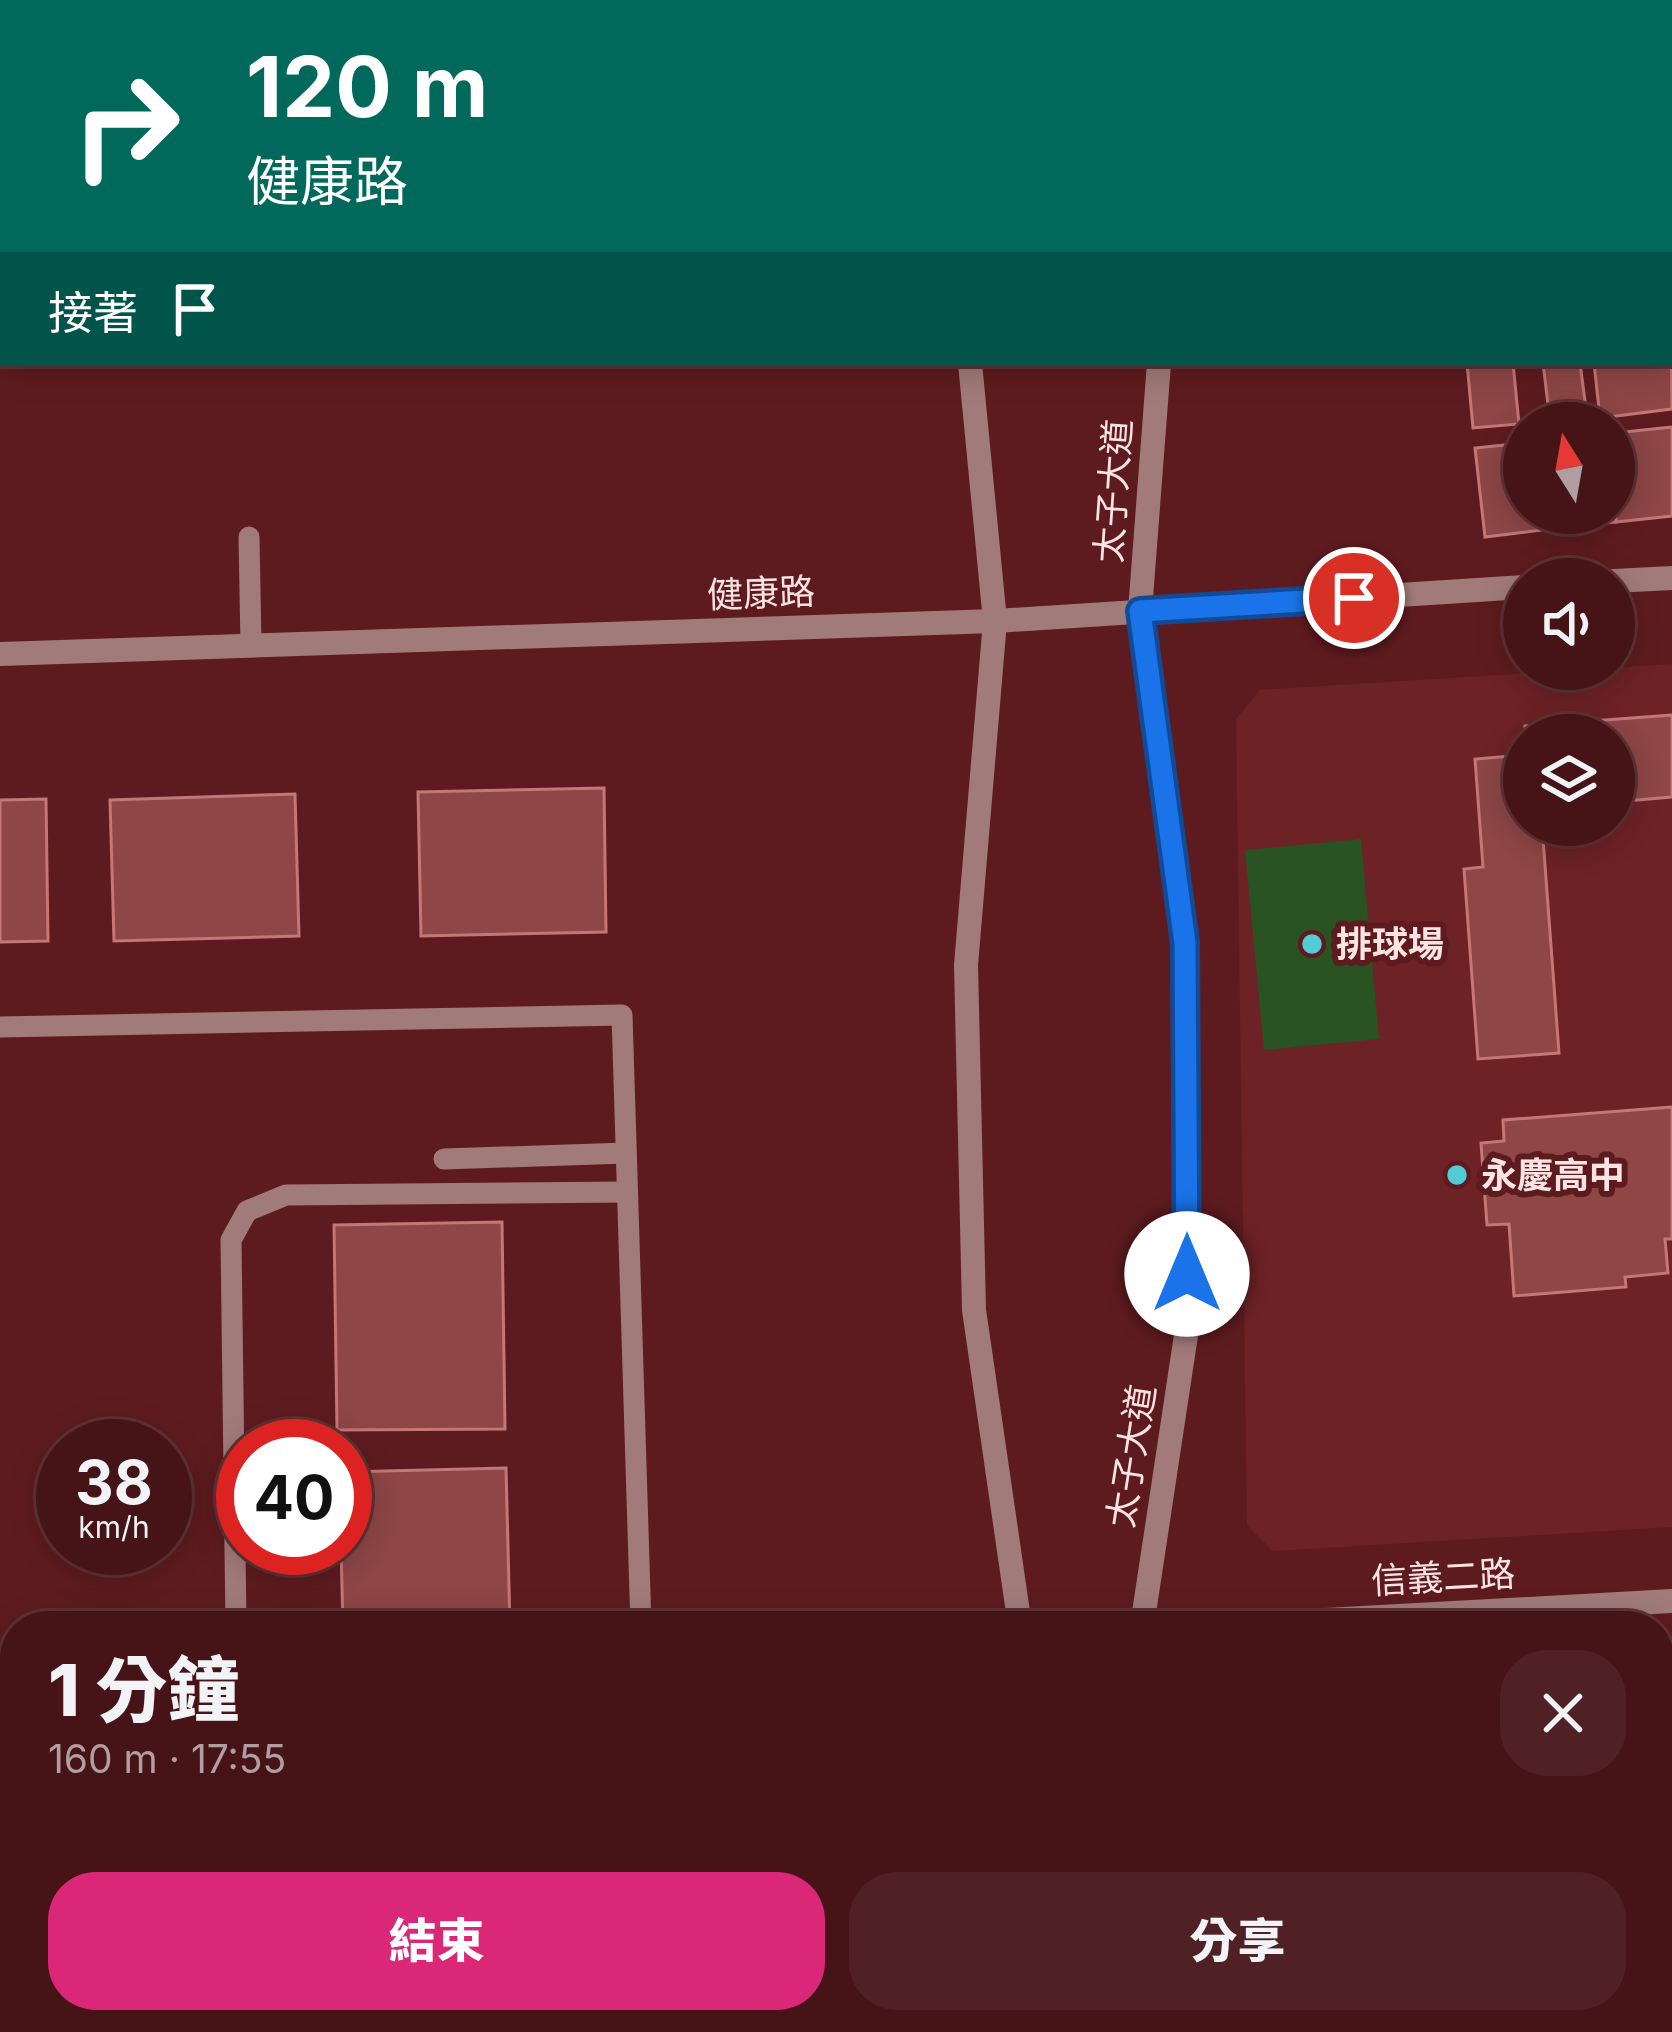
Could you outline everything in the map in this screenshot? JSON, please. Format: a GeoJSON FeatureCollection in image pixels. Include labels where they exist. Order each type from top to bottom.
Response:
{"type":"FeatureCollection","features":[{"type":"Feature","properties":{"kind":"street"},"geometry":{"type":"LineString","coordinates":[[970,366],[995,621],[966,965],[973,1287],[1018,1611]]}},
{"type":"Feature","properties":{"kind":"street","name":"太子大道"},"geometry":{"type":"LineString","coordinates":[[1144,1611],[1188,1322],[1185,943],[1140,611],[1159,366]]}},
{"type":"Feature","properties":{"kind":"street"},"geometry":{"type":"LineString","coordinates":[[1635,580],[1672,578]]}},
{"type":"Feature","properties":{"kind":"street","name":"健康路"},"geometry":{"type":"LineString","coordinates":[[0,654],[995,621],[1503,588]]}},
{"type":"Feature","properties":{"kind":"street","name":"信義二路"},"geometry":{"type":"LineString","coordinates":[[1490,1611],[1672,1601]]}},
{"type":"Feature","properties":{"kind":"lane"},"geometry":{"type":"LineString","coordinates":[[248,537],[251,646]]}},
{"type":"Feature","properties":{"kind":"lane"},"geometry":{"type":"LineString","coordinates":[[0,1027],[622,1015],[641,1611]]}},
{"type":"Feature","properties":{"kind":"lane"},"geometry":{"type":"LineString","coordinates":[[444,1159],[626,1153]]}},
{"type":"Feature","properties":{"kind":"lane"},"geometry":{"type":"LineString","coordinates":[[236,1611],[231,1240],[247,1211],[286,1195],[627,1192]]}},
{"type":"Feature","properties":{"kind":"shaded area","name":"永慶高中"},"geometry":{"type":"Polygon","coordinates":[[[1672,664],[1672,1527],[1273,1551],[1247,1525],[1236,719],[1260,690],[1503,675],[1503,690],[1635,690],[1635,666],[1672,664]]]}},
{"type":"Feature","properties":{"kind":"green space","name":"排球場"},"geometry":{"type":"Polygon","coordinates":[[[1361,839],[1379,1039],[1264,1050],[1245,850],[1361,839]]]}},
{"type":"Feature","properties":{"kind":"building"},"geometry":{"type":"Polygon","coordinates":[[[1467,366],[1513,366],[1517,402],[1503,402],[1503,425],[1473,428],[1467,366]]]}},
{"type":"Feature","properties":{"kind":"building"},"geometry":{"type":"Polygon","coordinates":[[[1543,366],[1580,366],[1585,402],[1548,402],[1543,366]]]}},
{"type":"Feature","properties":{"kind":"building"},"geometry":{"type":"Polygon","coordinates":[[[1594,366],[1672,366],[1672,409],[1635,414],[1635,402],[1598,402],[1594,366]]]}},
{"type":"Feature","properties":{"kind":"building"},"geometry":{"type":"Polygon","coordinates":[[[1672,427],[1672,516],[1635,520],[1635,431],[1672,427]]]}},
{"type":"Feature","properties":{"kind":"building"},"geometry":{"type":"Polygon","coordinates":[[[1503,445],[1503,534],[1510,534],[1485,537],[1475,448],[1503,445]]]}},
{"type":"Feature","properties":{"kind":"building"},"geometry":{"type":"Polygon","coordinates":[[[1672,715],[1672,797],[1635,800],[1635,718],[1672,715]]]}},
{"type":"Feature","properties":{"kind":"building"},"geometry":{"type":"Polygon","coordinates":[[[1503,757],[1503,846],[1544,846],[1559,1053],[1478,1059],[1464,869],[1483,867],[1475,759],[1503,757]]]}},
{"type":"Feature","properties":{"kind":"building"},"geometry":{"type":"Polygon","coordinates":[[[604,788],[606,932],[421,936],[418,792],[604,788]]]}},
{"type":"Feature","properties":{"kind":"building"},"geometry":{"type":"Polygon","coordinates":[[[295,794],[299,936],[114,941],[110,800],[295,794]]]}},
{"type":"Feature","properties":{"kind":"building"},"geometry":{"type":"Polygon","coordinates":[[[46,799],[48,941],[0,942],[0,800],[46,799]]]}},
{"type":"Feature","properties":{"kind":"building"},"geometry":{"type":"Polygon","coordinates":[[[1672,1107],[1672,1239],[1665,1239],[1668,1273],[1625,1277],[1626,1287],[1514,1296],[1509,1224],[1487,1225],[1481,1143],[1504,1141],[1503,1120],[1672,1107]]]}},
{"type":"Feature","properties":{"kind":"building"},"geometry":{"type":"Polygon","coordinates":[[[502,1222],[505,1429],[372,1430],[372,1419],[337,1419],[334,1225],[502,1222]]]}},
{"type":"Feature","properties":{"kind":"building"},"geometry":{"type":"Polygon","coordinates":[[[506,1468],[510,1611],[343,1611],[342,1575],[372,1575],[372,1471],[506,1468]]]}},
{"type":"Feature","properties":{"kind":"place","name":"排球場"},"geometry":{"type":"Point","coordinates":[1312,944]}},
{"type":"Feature","properties":{"kind":"place","name":"永慶高中"},"geometry":{"type":"Point","coordinates":[1457,1175]}},
{"type":"Feature","properties":{"kind":"route"},"geometry":{"type":"LineString","coordinates":[[1187,1274],[1185,943],[1140,611],[1354,598]]}}]}
